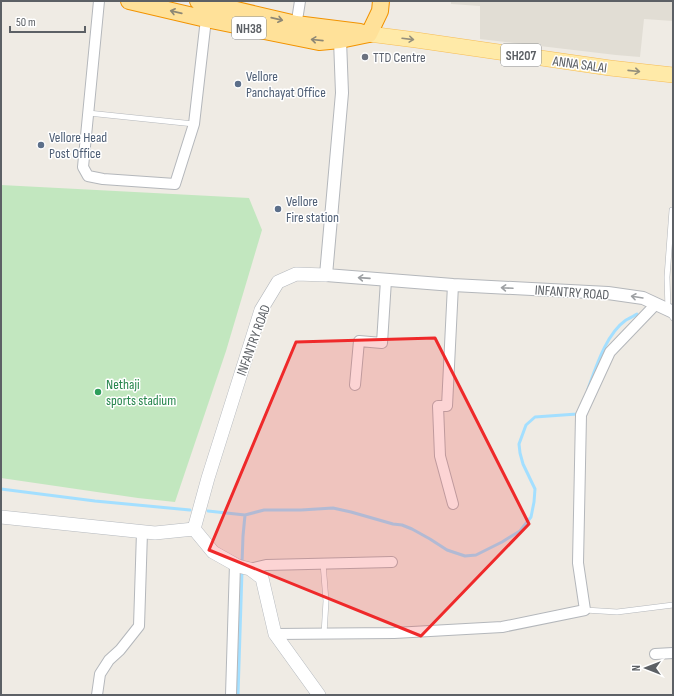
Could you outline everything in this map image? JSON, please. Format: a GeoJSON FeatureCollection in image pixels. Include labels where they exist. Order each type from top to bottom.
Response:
{"type":"FeatureCollection","features":[{"type":"Feature","properties":{"kind":"highway","name":"ANNA SALAI"},"geometry":{"type":"LineString","coordinates":[[129,1],[206,19],[319,42],[340,40],[369,34]]}},
{"type":"Feature","properties":{"kind":"highway","name":"ANNA SALAI"},"geometry":{"type":"LineString","coordinates":[[198,1],[296,24],[369,34]]}},
{"type":"Feature","properties":{"kind":"highway"},"geometry":{"type":"LineString","coordinates":[[369,34],[380,11],[381,1]]}},
{"type":"Feature","properties":{"kind":"main road","name":"ANNA SALAI"},"geometry":{"type":"LineString","coordinates":[[369,34],[610,68],[673,75]]}},
{"type":"Feature","properties":{"kind":"main road","name":"INFANTRY ROAD"},"geometry":{"type":"LineString","coordinates":[[194,530],[208,478],[261,310],[278,282],[296,274],[326,275]]}},
{"type":"Feature","properties":{"kind":"main road"},"geometry":{"type":"LineString","coordinates":[[1,517],[156,533],[194,530],[213,552],[238,566],[250,569],[262,578],[275,634],[319,695]]}},
{"type":"Feature","properties":{"kind":"street"},"geometry":{"type":"LineString","coordinates":[[99,1],[83,167],[88,176],[103,179],[175,184],[194,124],[206,19]]}},
{"type":"Feature","properties":{"kind":"street"},"geometry":{"type":"LineString","coordinates":[[296,24],[300,1]]}},
{"type":"Feature","properties":{"kind":"street"},"geometry":{"type":"LineString","coordinates":[[326,275],[342,93],[340,40]]}},
{"type":"Feature","properties":{"kind":"street","name":"INFANTRY ROAD"},"geometry":{"type":"LineString","coordinates":[[326,275],[453,285],[608,293],[643,298],[671,313]]}},
{"type":"Feature","properties":{"kind":"street"},"geometry":{"type":"LineString","coordinates":[[355,385],[358,341],[382,343],[386,280]]}},
{"type":"Feature","properties":{"kind":"street"},"geometry":{"type":"LineString","coordinates":[[453,285],[447,406],[438,406],[440,456],[454,504]]}},
{"type":"Feature","properties":{"kind":"street"},"geometry":{"type":"LineString","coordinates":[[275,634],[394,633],[502,628],[585,610],[578,563],[581,415],[610,352],[656,304]]}},
{"type":"Feature","properties":{"kind":"street"},"geometry":{"type":"LineString","coordinates":[[97,695],[100,674],[109,660],[120,650],[139,626],[142,532]]}},
{"type":"Feature","properties":{"kind":"street"},"geometry":{"type":"LineString","coordinates":[[250,569],[266,564],[392,562]]}},
{"type":"Feature","properties":{"kind":"street"},"geometry":{"type":"LineString","coordinates":[[231,695],[235,564]]}},
{"type":"Feature","properties":{"kind":"street"},"geometry":{"type":"LineString","coordinates":[[655,654],[673,653]]}},
{"type":"Feature","properties":{"kind":"lane"},"geometry":{"type":"LineString","coordinates":[[88,114],[194,124]]}},
{"type":"Feature","properties":{"kind":"lane"},"geometry":{"type":"LineString","coordinates":[[671,313],[667,277],[672,210]]}},
{"type":"Feature","properties":{"kind":"lane"},"geometry":{"type":"LineString","coordinates":[[323,563],[326,601],[324,634]]}},
{"type":"Feature","properties":{"kind":"lane"},"geometry":{"type":"LineString","coordinates":[[585,610],[617,612],[673,605]]}},
{"type":"Feature","properties":{"kind":"highlighted area"},"geometry":{"type":"Polygon","coordinates":[[[435,338],[529,524],[421,636],[209,550],[296,342],[435,338]]]}},
{"type":"Feature","properties":{"kind":"shaded area"},"geometry":{"type":"Polygon","coordinates":[[[451,1],[673,1],[673,21],[644,19],[640,57],[616,55],[480,39],[480,6],[451,4],[451,1]]]}},
{"type":"Feature","properties":{"kind":"green space"},"geometry":{"type":"Polygon","coordinates":[[[1,185],[249,198],[262,230],[226,351],[175,502],[1,478],[1,185]]]}},
{"type":"Feature","properties":{"kind":"waterway"},"geometry":{"type":"LineString","coordinates":[[588,389],[607,342],[619,326],[637,314]]}},
{"type":"Feature","properties":{"kind":"waterway"},"geometry":{"type":"LineString","coordinates":[[242,563],[245,515],[264,510],[333,508],[402,525],[412,529],[447,550],[465,556],[476,555],[520,531],[531,517],[535,489],[523,464],[519,444],[526,425],[535,417],[577,414],[578,412]]}},
{"type":"Feature","properties":{"kind":"waterway"},"geometry":{"type":"LineString","coordinates":[[1,489],[95,501],[190,510]]}},
{"type":"Feature","properties":{"kind":"waterway"},"geometry":{"type":"LineString","coordinates":[[208,511],[245,515]]}},
{"type":"Feature","properties":{"kind":"waterway"},"geometry":{"type":"LineString","coordinates":[[238,695],[242,571]]}},
{"type":"Feature","properties":{"kind":"place","name":"TTD Centre"},"geometry":{"type":"Point","coordinates":[365,57]}},
{"type":"Feature","properties":{"kind":"place","name":"Vellore Panchayat Office"},"geometry":{"type":"Point","coordinates":[238,84]}},
{"type":"Feature","properties":{"kind":"place","name":"Vellore Head Post Office"},"geometry":{"type":"Point","coordinates":[41,145]}},
{"type":"Feature","properties":{"kind":"place","name":"Vellore Fire station"},"geometry":{"type":"Point","coordinates":[278,209]}},
{"type":"Feature","properties":{"kind":"place","name":"Nethaji sports stadium"},"geometry":{"type":"Point","coordinates":[98,392]}}]}
